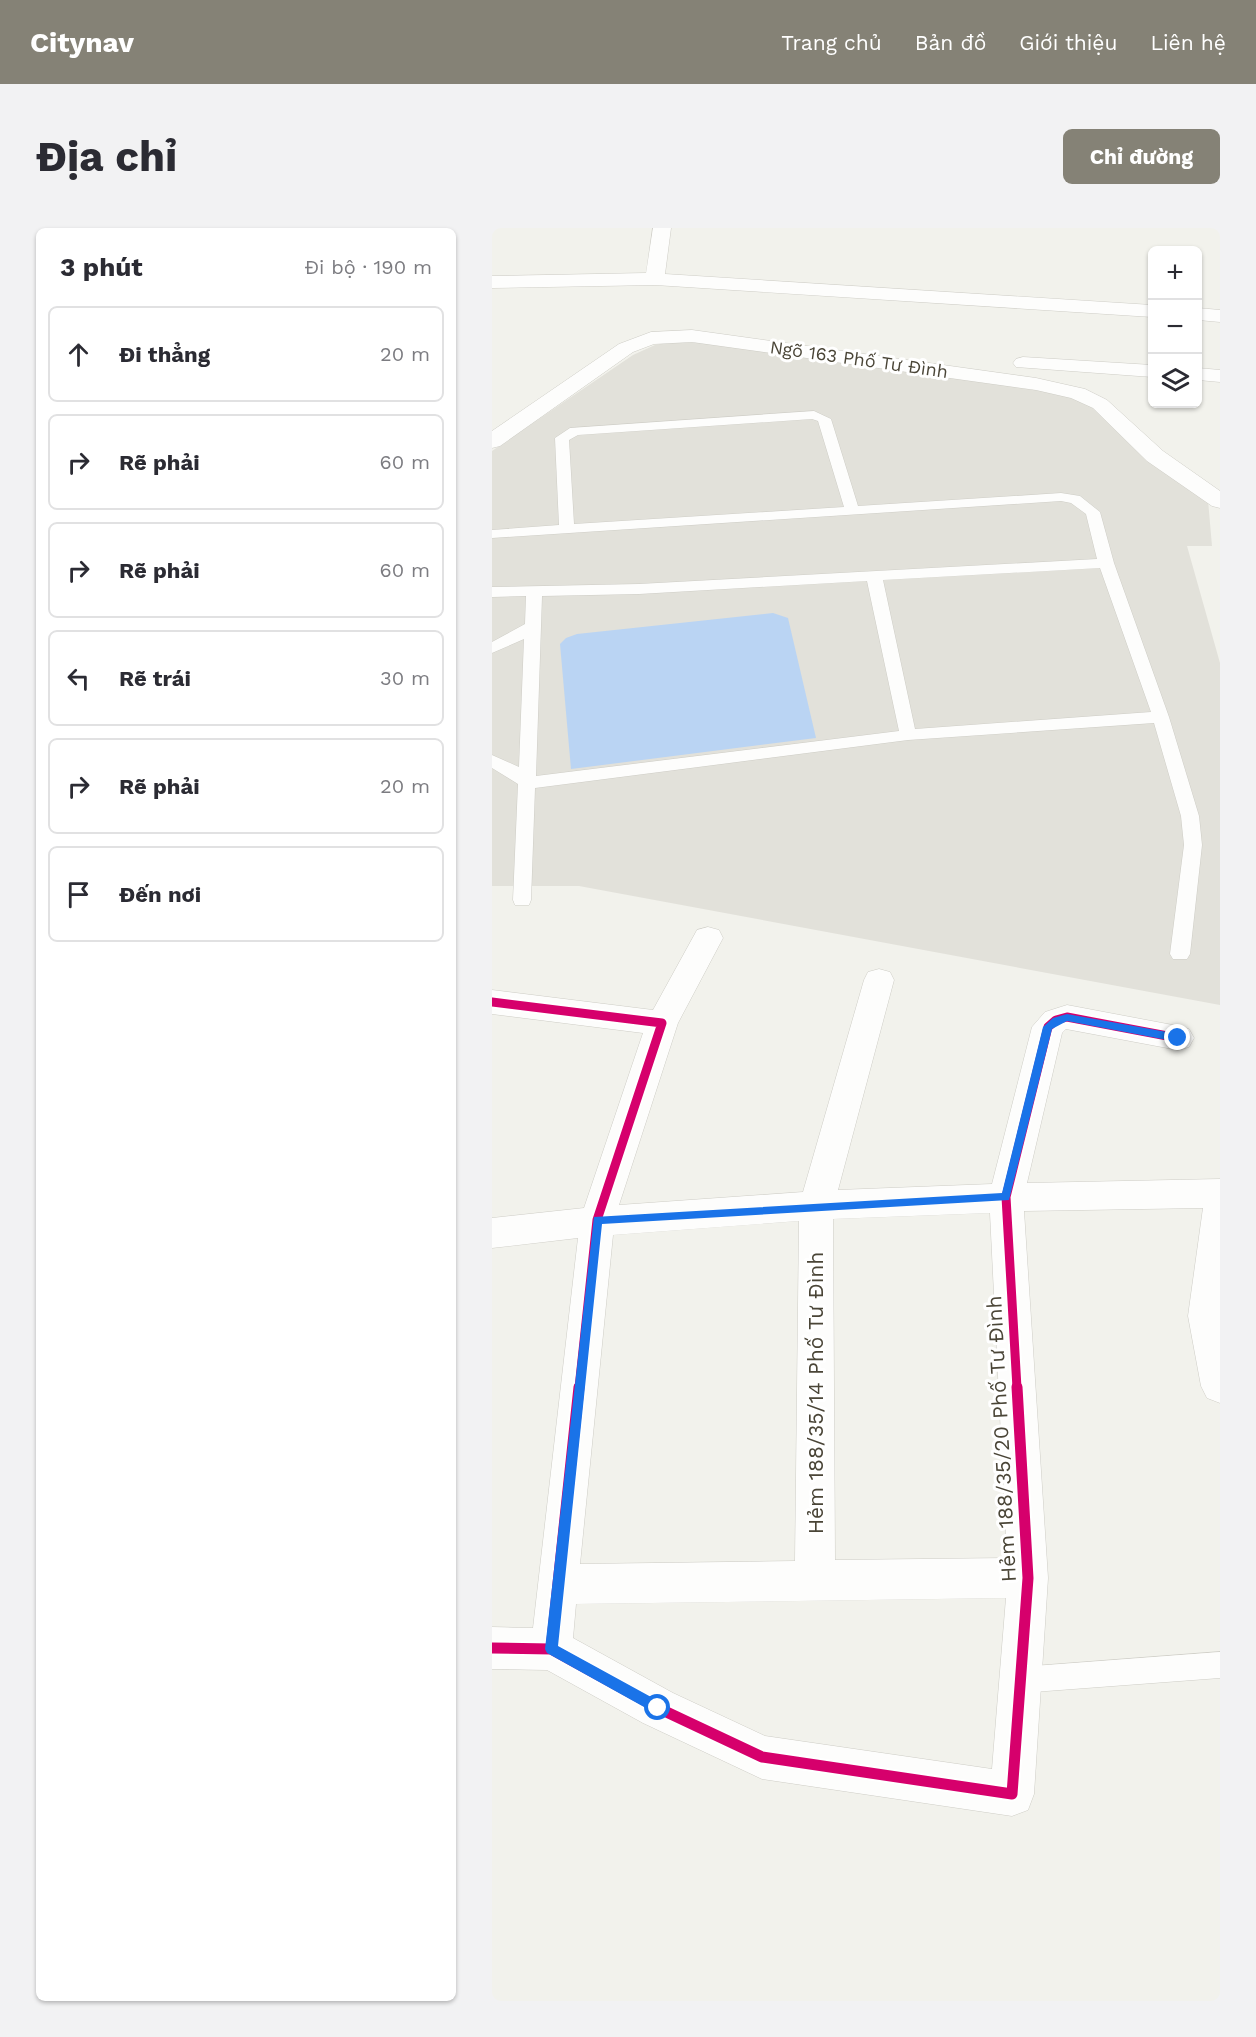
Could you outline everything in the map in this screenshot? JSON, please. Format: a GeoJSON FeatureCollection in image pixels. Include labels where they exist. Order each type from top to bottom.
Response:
{"type":"FeatureCollection","features":[{"type":"Feature","properties":{"kind":"street"},"geometry":{"type":"LineString","coordinates":[[655,279],[662,228]]}},
{"type":"Feature","properties":{"kind":"street"},"geometry":{"type":"LineString","coordinates":[[493,283],[655,279],[1148,311]]}},
{"type":"Feature","properties":{"kind":"street"},"geometry":{"type":"LineString","coordinates":[[1202,314],[1220,316]]}},
{"type":"Feature","properties":{"kind":"street","name":"Ngõ 163 Phố Tư Đình"},"geometry":{"type":"LineString","coordinates":[[492,441],[626,348],[651,338],[700,336],[1050,386],[1078,393],[1100,404],[1155,456],[1220,501]]}},
{"type":"Feature","properties":{"kind":"street"},"geometry":{"type":"LineString","coordinates":[[875,361],[968,360],[1148,371]]}},
{"type":"Feature","properties":{"kind":"street"},"geometry":{"type":"LineString","coordinates":[[1100,404],[1102,368]]}},
{"type":"Feature","properties":{"kind":"street"},"geometry":{"type":"LineString","coordinates":[[1202,374],[1220,376]]}},
{"type":"Feature","properties":{"kind":"street"},"geometry":{"type":"LineString","coordinates":[[492,1648],[551,1649],[597,1220],[662,1023],[708,938]]}},
{"type":"Feature","properties":{"kind":"street","name":"Hẻm 188/35/14 Phố Tư Đình"},"geometry":{"type":"LineString","coordinates":[[814,1581],[816,1206],[879,980]]}},
{"type":"Feature","properties":{"kind":"street"},"geometry":{"type":"LineString","coordinates":[[492,1002],[662,1023]]}},
{"type":"Feature","properties":{"kind":"street","name":"Hẻm 188/35/20 Phố Tư Đình"},"geometry":{"type":"LineString","coordinates":[[551,1649],[658,1708],[762,1757],[1012,1794],[1028,1578],[1006,1197],[1048,1027],[1056,1020],[1067,1017],[1178,1038]]}},
{"type":"Feature","properties":{"kind":"street"},"geometry":{"type":"LineString","coordinates":[[492,1233],[597,1220],[816,1206],[1006,1197],[1220,1193]]}},
{"type":"Feature","properties":{"kind":"street"},"geometry":{"type":"LineString","coordinates":[[1220,1207],[1206,1316],[1220,1386]]}},
{"type":"Feature","properties":{"kind":"street"},"geometry":{"type":"LineString","coordinates":[[557,1584],[1028,1578]]}},
{"type":"Feature","properties":{"kind":"lane"},"geometry":{"type":"LineString","coordinates":[[567,529],[562,438],[575,431],[814,415],[825,419],[852,510]]}},
{"type":"Feature","properties":{"kind":"lane"},"geometry":{"type":"LineString","coordinates":[[492,534],[1061,497],[1075,499],[1093,512],[1107,563],[1161,717],[1190,816],[1193,845],[1180,954]]}},
{"type":"Feature","properties":{"kind":"lane"},"geometry":{"type":"LineString","coordinates":[[492,592],[639,589],[1107,563]]}},
{"type":"Feature","properties":{"kind":"lane"},"geometry":{"type":"LineString","coordinates":[[874,576],[908,735]]}},
{"type":"Feature","properties":{"kind":"lane"},"geometry":{"type":"LineString","coordinates":[[522,900],[534,591]]}},
{"type":"Feature","properties":{"kind":"lane"},"geometry":{"type":"LineString","coordinates":[[492,648],[524,633],[532,625]]}},
{"type":"Feature","properties":{"kind":"lane"},"geometry":{"type":"LineString","coordinates":[[492,761],[514,772],[527,783],[908,735],[1161,717]]}},
{"type":"Feature","properties":{"kind":"lane"},"geometry":{"type":"LineString","coordinates":[[1020,1680],[1220,1665]]}},
{"type":"Feature","properties":{"kind":"shaded area"},"geometry":{"type":"Polygon","coordinates":[[[671,342],[704,343],[1056,393],[1085,400],[1208,500],[1212,546],[1187,546],[1220,663],[1220,1005],[579,886],[492,886],[492,451],[633,355],[655,345],[671,342]]]}},
{"type":"Feature","properties":{"kind":"water"},"geometry":{"type":"Polygon","coordinates":[[[773,613],[788,618],[816,738],[571,769],[560,644],[566,638],[577,634],[773,613]]]}},
{"type":"Feature","properties":{"kind":"cycle path"},"geometry":{"type":"LineString","coordinates":[[492,1002],[662,1023],[597,1220],[551,1649]]}},
{"type":"Feature","properties":{"kind":"cycle path"},"geometry":{"type":"LineString","coordinates":[[492,1648],[551,1649],[658,1708],[762,1757],[1012,1794],[1028,1578],[1006,1197],[1048,1027],[1056,1020],[1067,1017],[1178,1038]]}},
{"type":"Feature","properties":{"kind":"route"},"geometry":{"type":"LineString","coordinates":[[658,1708],[551,1649],[597,1220],[1006,1197],[1048,1027],[1056,1020],[1067,1017],[1178,1038]]}}]}
